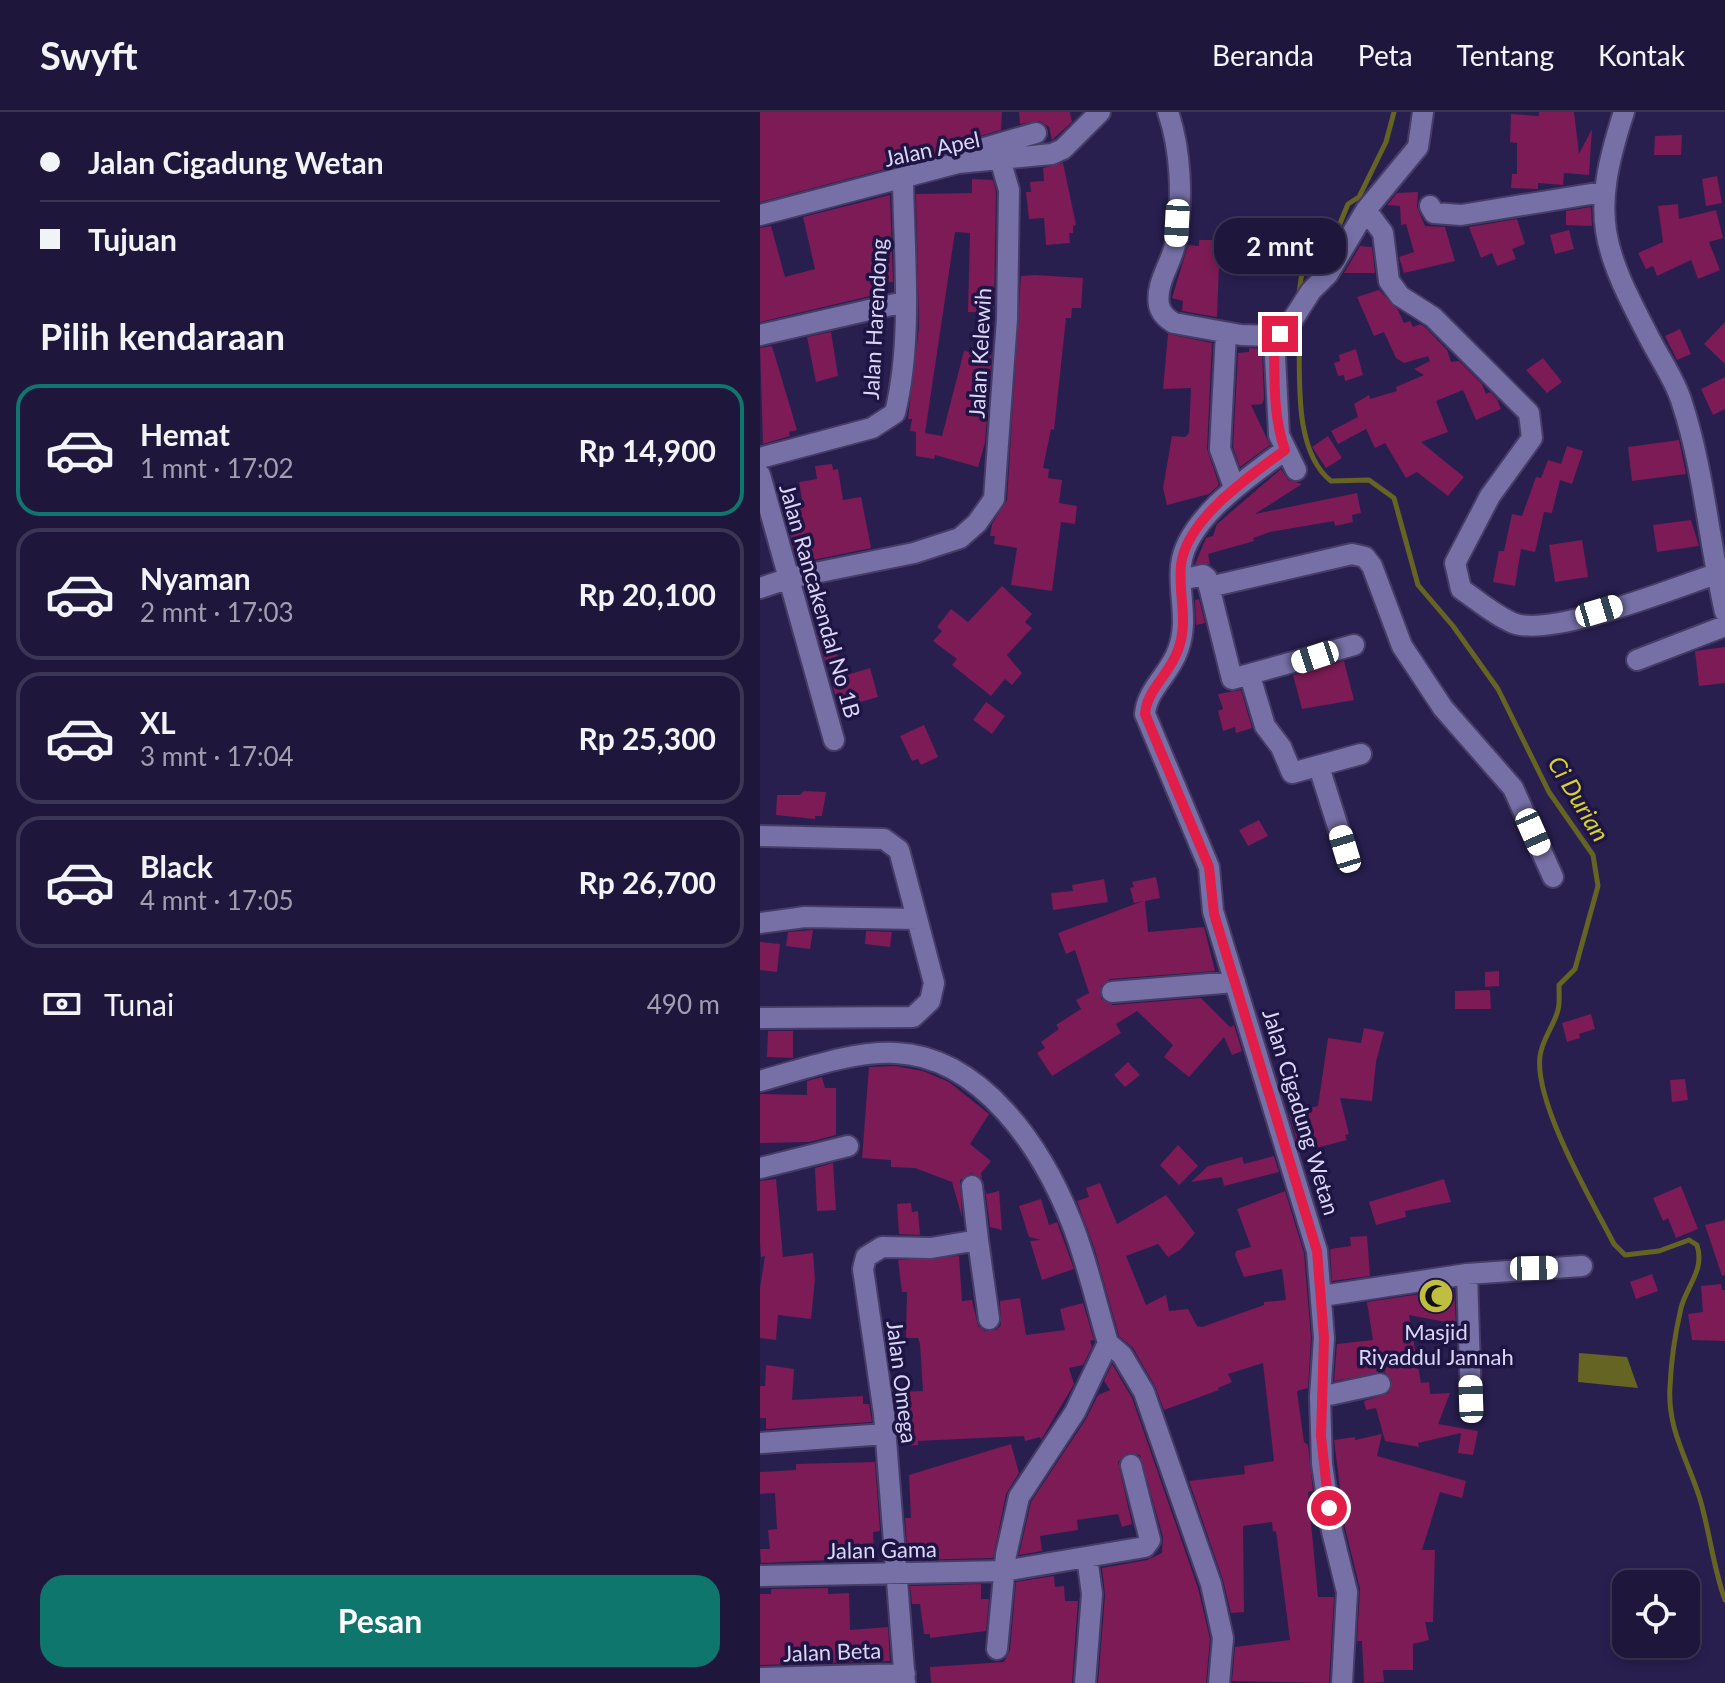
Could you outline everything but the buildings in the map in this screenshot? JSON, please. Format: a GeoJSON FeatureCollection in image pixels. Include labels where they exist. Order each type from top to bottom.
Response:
{"type":"FeatureCollection","features":[{"type":"Feature","properties":{"kind":"street","name":"Jalan Apel"},"geometry":{"type":"LineString","coordinates":[[760,215],[903,180],[958,163],[1040,156],[1063,149],[1100,112]]}},
{"type":"Feature","properties":{"kind":"street"},"geometry":{"type":"LineString","coordinates":[[1168,112],[1177,140],[1178,205],[1176,242],[1159,289],[1159,306],[1165,317],[1174,323],[1226,333],[1277,335]]}},
{"type":"Feature","properties":{"kind":"street"},"geometry":{"type":"LineString","coordinates":[[1296,470],[1285,450],[1277,415],[1277,335],[1328,274],[1366,210],[1418,147],[1423,112]]}},
{"type":"Feature","properties":{"kind":"street"},"geometry":{"type":"LineString","coordinates":[[1624,112],[1609,156],[1603,192],[1606,241],[1616,273],[1681,400],[1725,612]]}},
{"type":"Feature","properties":{"kind":"street"},"geometry":{"type":"LineString","coordinates":[[958,163],[966,153],[1036,133]]}},
{"type":"Feature","properties":{"kind":"street","name":"Jalan Kelewih"},"geometry":{"type":"LineString","coordinates":[[790,578],[914,553],[960,538],[977,523],[994,499],[1007,319],[1009,190],[1000,159]]}},
{"type":"Feature","properties":{"kind":"street","name":"Jalan Harendong"},"geometry":{"type":"LineString","coordinates":[[760,458],[872,428],[895,413],[900,394],[904,302],[903,180]]}},
{"type":"Feature","properties":{"kind":"street"},"geometry":{"type":"LineString","coordinates":[[1430,206],[1434,213],[1461,215],[1603,192]]}},
{"type":"Feature","properties":{"kind":"street"},"geometry":{"type":"LineString","coordinates":[[1366,210],[1383,233],[1389,281],[1400,296],[1433,317],[1486,368],[1529,413],[1534,431],[1490,496],[1455,563],[1461,589],[1514,623],[1535,627],[1570,621],[1716,574]]}},
{"type":"Feature","properties":{"kind":"street"},"geometry":{"type":"LineString","coordinates":[[760,335],[904,302]]}},
{"type":"Feature","properties":{"kind":"street"},"geometry":{"type":"LineString","coordinates":[[1226,333],[1220,449],[1234,487]]}},
{"type":"Feature","properties":{"kind":"street","name":"Jalan Cigadung Wetan"},"geometry":{"type":"LineString","coordinates":[[1285,450],[1234,487],[1187,545],[1181,580],[1185,614],[1181,640],[1169,667],[1146,701],[1145,714],[1209,867],[1212,907],[1314,1236],[1322,1296],[1322,1464],[1332,1531],[1347,1592],[1342,1683]]}},
{"type":"Feature","properties":{"kind":"street","name":"Jalan Rancakendal No 1B"},"geometry":{"type":"LineString","coordinates":[[760,475],[834,740]]}},
{"type":"Feature","properties":{"kind":"street"},"geometry":{"type":"LineString","coordinates":[[1209,587],[1352,554],[1365,557],[1372,566],[1402,646],[1443,708],[1513,788],[1553,877]]}},
{"type":"Feature","properties":{"kind":"street"},"geometry":{"type":"LineString","coordinates":[[1181,580],[1203,575],[1209,587],[1229,674],[1238,679],[1354,645]]}},
{"type":"Feature","properties":{"kind":"street"},"geometry":{"type":"LineString","coordinates":[[760,588],[790,578]]}},
{"type":"Feature","properties":{"kind":"street"},"geometry":{"type":"LineString","coordinates":[[1637,660],[1725,626]]}},
{"type":"Feature","properties":{"kind":"street"},"geometry":{"type":"LineString","coordinates":[[1250,676],[1265,726],[1281,747],[1289,770],[1298,774],[1361,754]]}},
{"type":"Feature","properties":{"kind":"street"},"geometry":{"type":"LineString","coordinates":[[1319,767],[1345,849]]}},
{"type":"Feature","properties":{"kind":"street"},"geometry":{"type":"LineString","coordinates":[[760,836],[884,839],[899,850],[934,983],[930,1001],[913,1017],[760,1018]]}},
{"type":"Feature","properties":{"kind":"street"},"geometry":{"type":"LineString","coordinates":[[760,923],[805,917],[917,919]]}},
{"type":"Feature","properties":{"kind":"street"},"geometry":{"type":"LineString","coordinates":[[1112,992],[1235,982]]}},
{"type":"Feature","properties":{"kind":"street"},"geometry":{"type":"LineString","coordinates":[[760,1081],[860,1055],[898,1053],[947,1064],[1000,1104],[1044,1165],[1071,1220],[1108,1343],[1122,1355],[1144,1392],[1211,1584],[1223,1638],[1219,1683]]}},
{"type":"Feature","properties":{"kind":"street"},"geometry":{"type":"LineString","coordinates":[[760,1168],[848,1146]]}},
{"type":"Feature","properties":{"kind":"street"},"geometry":{"type":"LineString","coordinates":[[972,1186],[989,1319]]}},
{"type":"Feature","properties":{"kind":"street","name":"Jalan Omega"},"geometry":{"type":"LineString","coordinates":[[905,1678],[885,1434],[863,1269],[866,1257],[882,1247],[931,1248],[978,1240]]}},
{"type":"Feature","properties":{"kind":"street"},"geometry":{"type":"LineString","coordinates":[[1322,1296],[1467,1274],[1582,1266]]}},
{"type":"Feature","properties":{"kind":"street"},"geometry":{"type":"LineString","coordinates":[[1467,1274],[1471,1399]]}},
{"type":"Feature","properties":{"kind":"street"},"geometry":{"type":"LineString","coordinates":[[997,1649],[1004,1571],[1023,1489],[1075,1412],[1108,1343]]}},
{"type":"Feature","properties":{"kind":"street"},"geometry":{"type":"LineString","coordinates":[[1320,1397],[1380,1384]]}},
{"type":"Feature","properties":{"kind":"street"},"geometry":{"type":"LineString","coordinates":[[760,1443],[885,1434]]}},
{"type":"Feature","properties":{"kind":"street","name":"Jalan Gama"},"geometry":{"type":"LineString","coordinates":[[760,1576],[1004,1571],[1148,1544],[1131,1465]]}},
{"type":"Feature","properties":{"kind":"street"},"geometry":{"type":"LineString","coordinates":[[1085,1683],[1092,1594],[1087,1557]]}},
{"type":"Feature","properties":{"kind":"street","name":"Jalan Beta"},"geometry":{"type":"LineString","coordinates":[[760,1678],[905,1678]]}},
{"type":"Feature","properties":{"kind":"shaded area"},"geometry":{"type":"Polygon","coordinates":[[[1579,1353],[1627,1357],[1638,1388],[1578,1382],[1579,1353]]]}},
{"type":"Feature","properties":{"kind":"waterway","name":"Ci Durian"},"geometry":{"type":"LineString","coordinates":[[1298,300],[1303,265],[1334,238],[1348,204],[1359,197],[1386,142],[1394,112]]}},
{"type":"Feature","properties":{"kind":"waterway","name":"Ci Durian"},"geometry":{"type":"LineString","coordinates":[[1299,322],[1301,407],[1309,449],[1318,467],[1331,481],[1369,480],[1394,498],[1418,585],[1453,626],[1498,689],[1549,792],[1593,855],[1598,886],[1575,969],[1559,985],[1558,1010],[1541,1050],[1541,1076],[1546,1099],[1566,1152],[1614,1244],[1625,1255],[1659,1251],[1689,1240],[1697,1245],[1699,1262],[1681,1308],[1675,1338],[1670,1402],[1675,1431],[1700,1499],[1725,1600]]}},
{"type":"Feature","properties":{"kind":"place","name":"Masjid Riyaddul Jannah"},"geometry":{"type":"Point","coordinates":[1436,1296]}},
{"type":"Feature","properties":{"kind":"route"},"geometry":{"type":"LineString","coordinates":[[1280,334],[1274,336],[1276,399],[1279,435],[1285,450],[1234,487],[1187,545],[1181,566],[1185,614],[1178,653],[1146,701],[1145,714],[1209,867],[1212,907],[1314,1236],[1322,1296],[1321,1436],[1329,1508]]}}]}
